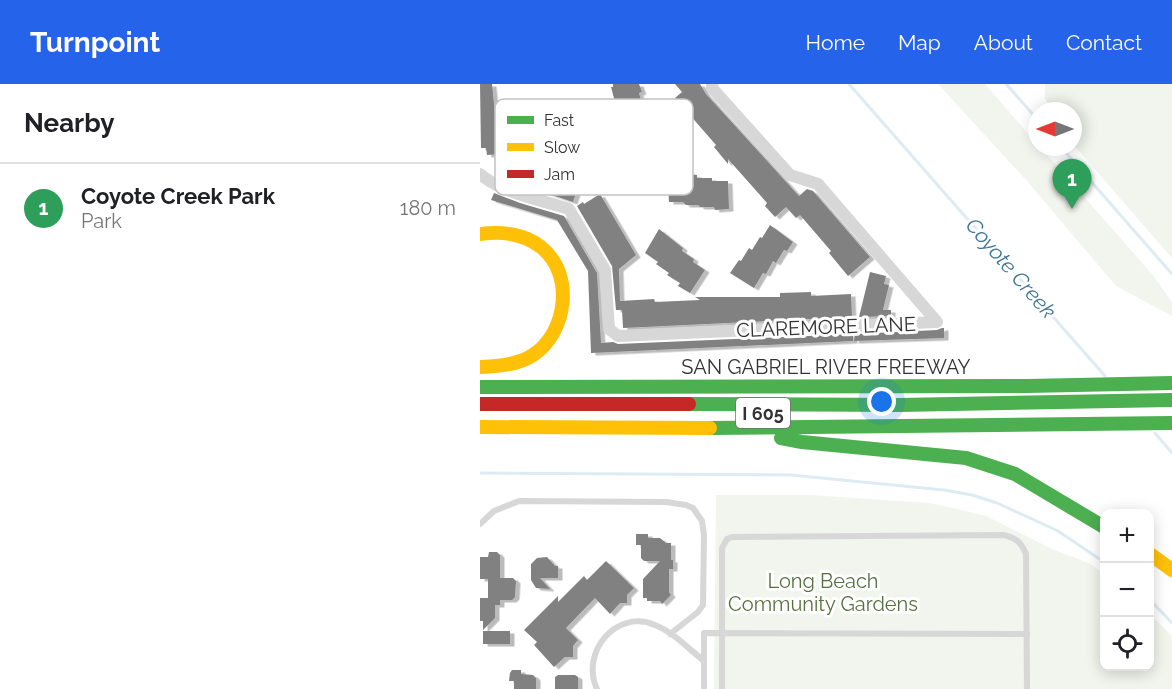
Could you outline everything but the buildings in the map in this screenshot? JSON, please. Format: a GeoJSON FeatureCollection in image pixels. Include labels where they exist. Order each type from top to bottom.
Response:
{"type":"FeatureCollection","features":[{"type":"Feature","properties":{"kind":"highway"},"geometry":{"type":"LineString","coordinates":[[480,367],[516,363],[536,354],[553,337],[561,317],[563,294],[558,272],[548,254],[533,242],[502,232],[481,233]]}},
{"type":"Feature","properties":{"kind":"highway","name":"SAN GABRIEL RIVER FREEWAY"},"geometry":{"type":"LineString","coordinates":[[480,387],[1027,386],[1172,383]]}},
{"type":"Feature","properties":{"kind":"highway","name":"I 605"},"geometry":{"type":"LineString","coordinates":[[480,412],[1044,407],[1172,400]]}},
{"type":"Feature","properties":{"kind":"highway","name":"I 605"},"geometry":{"type":"LineString","coordinates":[[480,404],[900,405],[1172,409]]}},
{"type":"Feature","properties":{"kind":"highway","name":"I 605"},"geometry":{"type":"LineString","coordinates":[[480,427],[723,428],[1172,423]]}},
{"type":"Feature","properties":{"kind":"highway"},"geometry":{"type":"LineString","coordinates":[[723,428],[802,442],[966,458],[1015,474],[1100,525]]}},
{"type":"Feature","properties":{"kind":"highway"},"geometry":{"type":"LineString","coordinates":[[1154,557],[1172,570]]}},
{"type":"Feature","properties":{"kind":"street","name":"CLAREMORE LANE"},"geometry":{"type":"LineString","coordinates":[[524,195],[569,209],[604,270],[609,329],[618,336],[937,322],[818,184],[790,175],[712,88],[712,84]]}},
{"type":"Feature","properties":{"kind":"street","name":"CLAREMORE LANE"},"geometry":{"type":"LineString","coordinates":[[480,174],[495,184]]}},
{"type":"Feature","properties":{"kind":"lane"},"geometry":{"type":"LineString","coordinates":[[480,524],[494,511],[519,501],[666,502],[693,508],[702,521],[704,534],[704,600],[699,612],[670,634]]}},
{"type":"Feature","properties":{"kind":"lane"},"geometry":{"type":"LineString","coordinates":[[722,689],[722,548],[727,539],[732,537],[1004,535],[1015,538],[1023,545],[1026,554],[1027,689]]}},
{"type":"Feature","properties":{"kind":"lane"},"geometry":{"type":"LineString","coordinates":[[597,689],[593,678],[593,659],[597,647],[612,630],[629,622],[647,622],[656,625],[704,661]]}},
{"type":"Feature","properties":{"kind":"lane"},"geometry":{"type":"LineString","coordinates":[[704,689],[704,633],[1027,634]]}},
{"type":"Feature","properties":{"kind":"green space"},"geometry":{"type":"Polygon","coordinates":[[[938,84],[985,84],[1028,134],[1028,156],[1048,156],[1152,274],[1172,302],[1172,316],[1116,286],[1027,181],[938,84]]]}},
{"type":"Feature","properties":{"kind":"green space"},"geometry":{"type":"Polygon","coordinates":[[[1045,84],[1172,84],[1172,258],[1082,154],[1082,102],[1047,102],[1045,84]]]}},
{"type":"Feature","properties":{"kind":"green space","name":"Long Beach Community Gardens"},"geometry":{"type":"Polygon","coordinates":[[[716,495],[810,495],[929,503],[986,516],[1052,549],[1091,564],[1100,571],[1100,671],[1154,671],[1154,618],[1172,636],[1172,689],[714,689],[716,495]]]}},
{"type":"Feature","properties":{"kind":"waterway","name":"Coyote Creek"},"geometry":{"type":"LineString","coordinates":[[849,84],[1105,376]]}},
{"type":"Feature","properties":{"kind":"waterway"},"geometry":{"type":"LineString","coordinates":[[1006,84],[1028,109]]}},
{"type":"Feature","properties":{"kind":"waterway"},"geometry":{"type":"LineString","coordinates":[[1069,156],[1172,274]]}},
{"type":"Feature","properties":{"kind":"waterway","name":"Coyote Creek"},"geometry":{"type":"LineString","coordinates":[[1155,433],[1172,453]]}},
{"type":"Feature","properties":{"kind":"waterway"},"geometry":{"type":"LineString","coordinates":[[480,473],[791,475],[944,490],[972,495],[997,503],[1058,531],[1100,559]]}},
{"type":"Feature","properties":{"kind":"waterway"},"geometry":{"type":"LineString","coordinates":[[1154,604],[1172,623]]}},
{"type":"Feature","properties":{"kind":"traffic: fast"},"geometry":{"type":"LineString","coordinates":[[480,387],[1027,386],[1172,383]]}},
{"type":"Feature","properties":{"kind":"traffic: fast"},"geometry":{"type":"LineString","coordinates":[[689,404],[900,405],[1172,400]]}},
{"type":"Feature","properties":{"kind":"traffic: fast"},"geometry":{"type":"LineString","coordinates":[[710,428],[1172,423]]}},
{"type":"Feature","properties":{"kind":"traffic: fast"},"geometry":{"type":"LineString","coordinates":[[781,438],[966,458],[1015,474],[1100,525]]}},
{"type":"Feature","properties":{"kind":"traffic: slow"},"geometry":{"type":"LineString","coordinates":[[480,234],[512,234],[541,247],[552,258],[559,272],[562,287],[559,318],[553,333],[544,345],[533,355],[514,363],[480,367]]}},
{"type":"Feature","properties":{"kind":"traffic: slow"},"geometry":{"type":"LineString","coordinates":[[480,427],[710,428]]}},
{"type":"Feature","properties":{"kind":"traffic: slow"},"geometry":{"type":"LineString","coordinates":[[1154,557],[1172,570]]}},
{"type":"Feature","properties":{"kind":"traffic: jam"},"geometry":{"type":"LineString","coordinates":[[480,404],[689,404]]}},
{"type":"Feature","properties":{"kind":"place","name":"Coyote Creek Park"},"geometry":{"type":"Point","coordinates":[1072,209]}}]}
